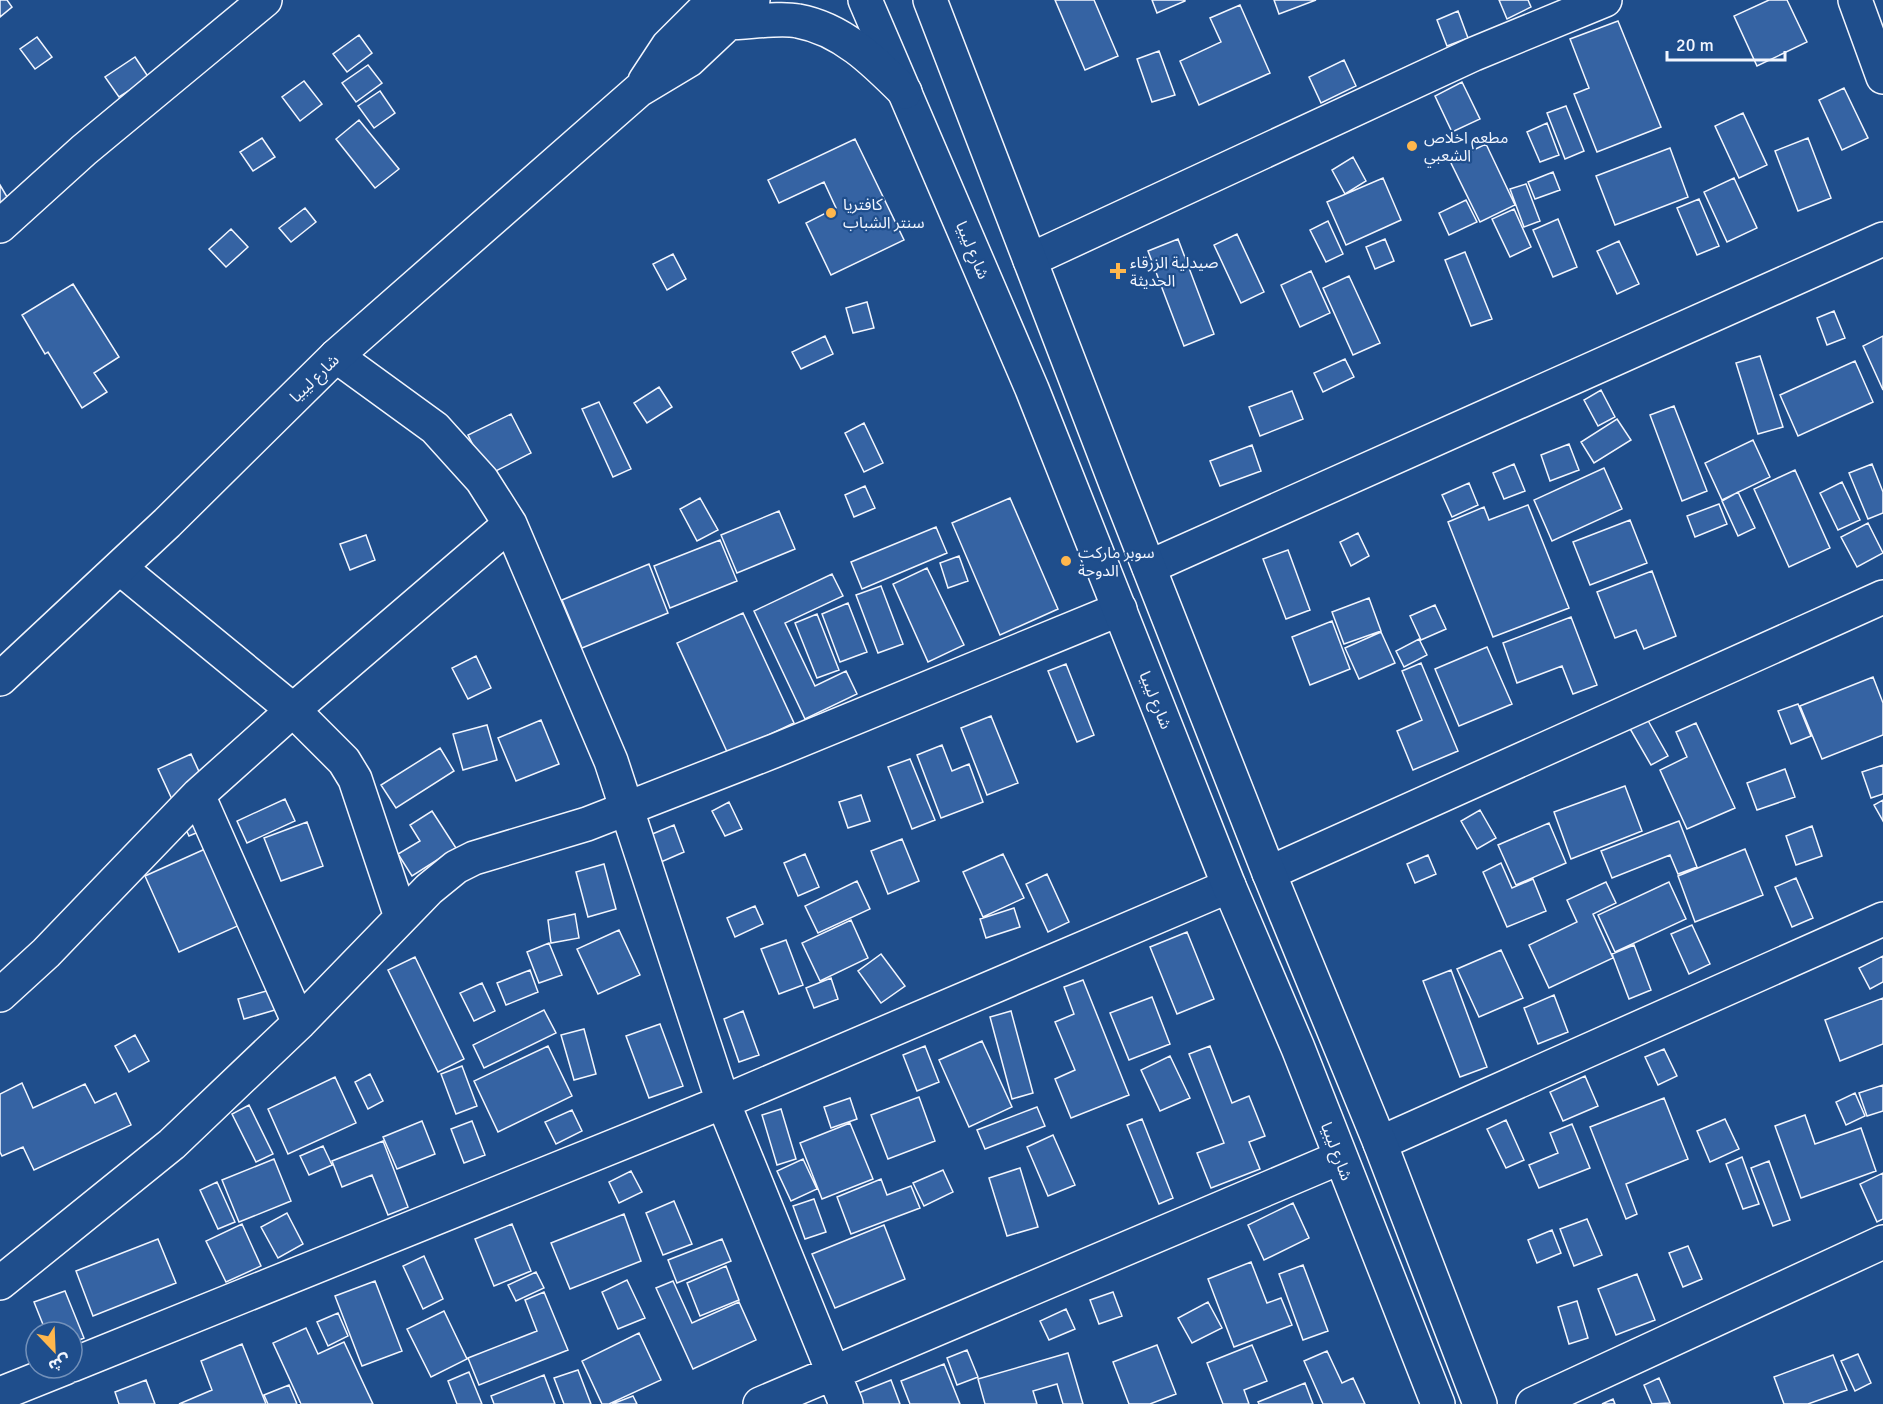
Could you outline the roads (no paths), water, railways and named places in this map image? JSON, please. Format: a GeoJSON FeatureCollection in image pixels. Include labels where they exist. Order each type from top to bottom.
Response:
{"type":"FeatureCollection","features":[{"type":"Feature","properties":{"kind":"main road"},"geometry":{"type":"LineString","coordinates":[[0,226],[84,150],[265,0]]}},
{"type":"Feature","properties":{"kind":"main road","name":"شارع ليبيا"},"geometry":{"type":"LineString","coordinates":[[0,679],[120,568],[336,356],[639,90],[689,60],[721,12],[753,0]]}},
{"type":"Feature","properties":{"kind":"main road","name":"شارع ليبيا"},"geometry":{"type":"LineString","coordinates":[[865,0],[1032,389],[1229,886],[1298,1048],[1339,1158],[1438,1404]]}},
{"type":"Feature","properties":{"kind":"main road"},"geometry":{"type":"LineString","coordinates":[[930,0],[1149,567],[1269,873],[1380,1143],[1480,1404]]}},
{"type":"Feature","properties":{"kind":"main road"},"geometry":{"type":"LineString","coordinates":[[1030,260],[1474,54],[1605,0]]}},
{"type":"Feature","properties":{"kind":"main road"},"geometry":{"type":"LineString","coordinates":[[1855,0],[1883,77]]}},
{"type":"Feature","properties":{"kind":"main road"},"geometry":{"type":"LineString","coordinates":[[721,12],[797,20],[838,35],[873,60],[905,92]]}},
{"type":"Feature","properties":{"kind":"main road"},"geometry":{"type":"LineString","coordinates":[[1149,567],[1883,239]]}},
{"type":"Feature","properties":{"kind":"main road"},"geometry":{"type":"LineString","coordinates":[[336,356],[435,428],[482,480],[510,524],[566,650],[611,761],[723,1102],[846,1404]]}},
{"type":"Feature","properties":{"kind":"main road"},"geometry":{"type":"LineString","coordinates":[[0,995],[69,930],[198,795],[293,710],[510,524]]}},
{"type":"Feature","properties":{"kind":"main road"},"geometry":{"type":"LineString","coordinates":[[120,568],[293,710],[344,761],[355,779],[401,917]]}},
{"type":"Feature","properties":{"kind":"main road"},"geometry":{"type":"LineString","coordinates":[[1269,873],[1883,597]]}},
{"type":"Feature","properties":{"kind":"main road"},"geometry":{"type":"LineString","coordinates":[[0,1283],[171,1144],[298,1023],[429,889],[456,867],[474,858],[587,824],[774,751],[1120,609]]}},
{"type":"Feature","properties":{"kind":"main road"},"geometry":{"type":"LineString","coordinates":[[198,795],[298,1023]]}},
{"type":"Feature","properties":{"kind":"main road"},"geometry":{"type":"LineString","coordinates":[[84,1360],[723,1102],[1229,886]]}},
{"type":"Feature","properties":{"kind":"main road"},"geometry":{"type":"LineString","coordinates":[[1380,1143],[1883,918]]}},
{"type":"Feature","properties":{"kind":"main road"},"geometry":{"type":"LineString","coordinates":[[760,1404],[1339,1158]]}},
{"type":"Feature","properties":{"kind":"main road"},"geometry":{"type":"LineString","coordinates":[[1533,1404],[1883,1242]]}},
{"type":"Feature","properties":{"kind":"main road"},"geometry":{"type":"LineString","coordinates":[[0,1394],[35,1380]]}},
{"type":"Feature","properties":{"kind":"place","name":"مطعم اخلاص الشعبي"},"geometry":{"type":"Point","coordinates":[1412,146]}},
{"type":"Feature","properties":{"kind":"place","name":"كافتريا سنتر الشباب"},"geometry":{"type":"Point","coordinates":[831,213]}},
{"type":"Feature","properties":{"kind":"place","name":"صيدلية الزرقاء الحديثة"},"geometry":{"type":"Point","coordinates":[1118,271]}},
{"type":"Feature","properties":{"kind":"place","name":"سوبر ماركت الدوحة"},"geometry":{"type":"Point","coordinates":[1066,561]}}]}
